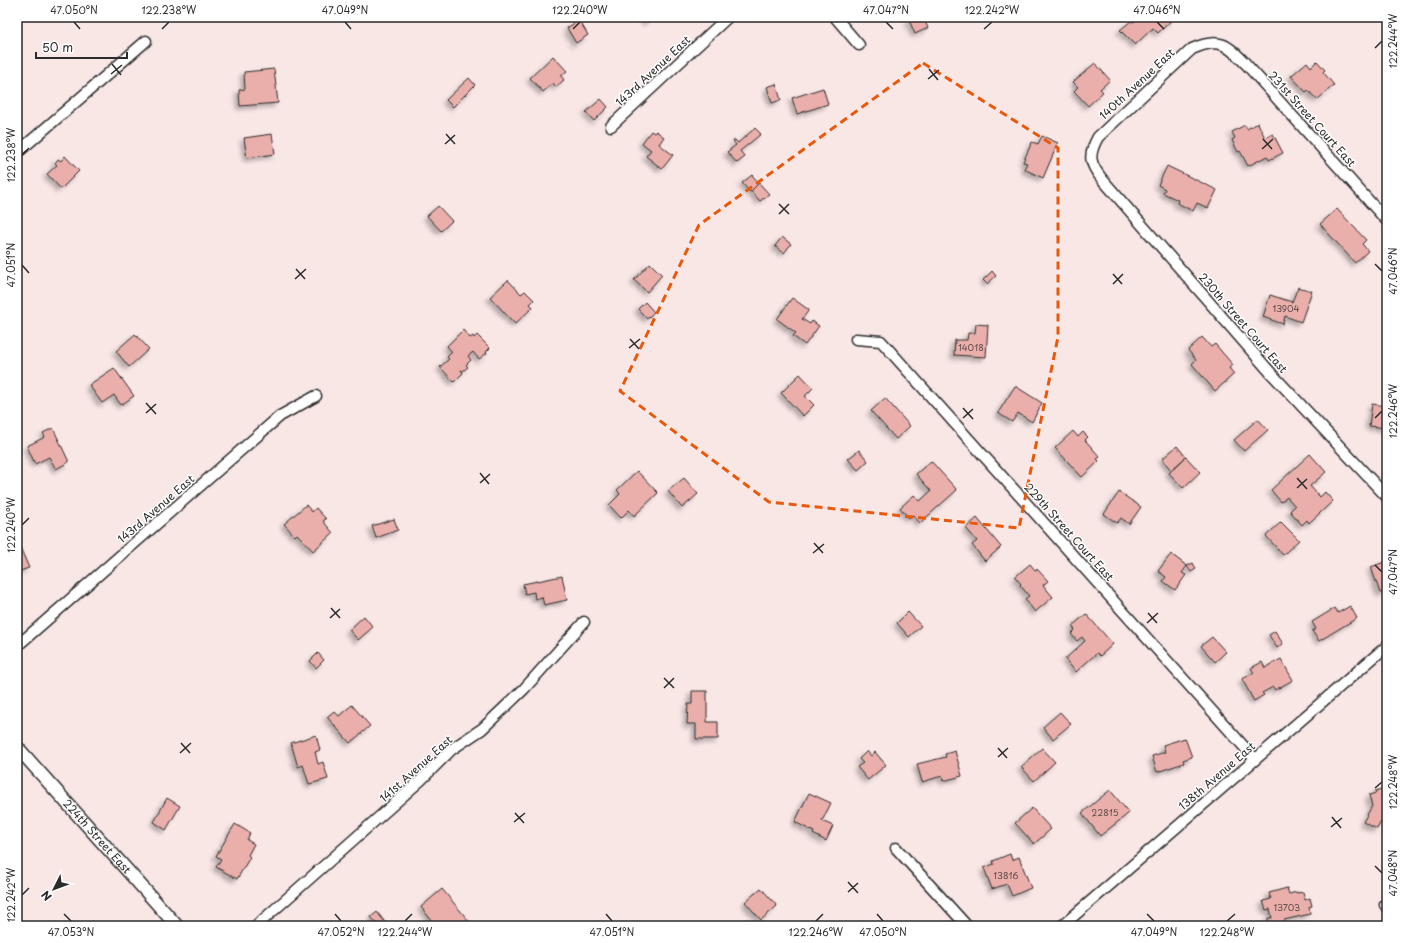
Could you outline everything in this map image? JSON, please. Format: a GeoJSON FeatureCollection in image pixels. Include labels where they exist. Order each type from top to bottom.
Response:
{"type":"FeatureCollection","features":[{"type":"Feature","properties":{"kind":"street","name":"143rd Avenue East"},"geometry":{"type":"LineString","coordinates":[[611,126],[728,17]]}},
{"type":"Feature","properties":{"kind":"street"},"geometry":{"type":"LineString","coordinates":[[835,17],[859,45]]}},
{"type":"Feature","properties":{"kind":"street"},"geometry":{"type":"LineString","coordinates":[[17,153],[146,41]]}},
{"type":"Feature","properties":{"kind":"street","name":"231st Street Court East"},"geometry":{"type":"LineString","coordinates":[[1213,44],[1222,43],[1230,48],[1387,221]]}},
{"type":"Feature","properties":{"kind":"street","name":"140th Avenue East"},"geometry":{"type":"LineString","coordinates":[[1091,157],[1092,147],[1098,137],[1186,55],[1200,46],[1213,44]]}},
{"type":"Feature","properties":{"kind":"street","name":"230th Street Court East"},"geometry":{"type":"LineString","coordinates":[[1091,157],[1092,165],[1098,175],[1185,275],[1270,372],[1387,497]]}},
{"type":"Feature","properties":{"kind":"street","name":"229th Street Court East"},"geometry":{"type":"LineString","coordinates":[[856,339],[881,341],[1255,759]]}},
{"type":"Feature","properties":{"kind":"street","name":"143rd Avenue East"},"geometry":{"type":"LineString","coordinates":[[17,646],[280,416],[316,396]]}},
{"type":"Feature","properties":{"kind":"street","name":"141st Avenue East"},"geometry":{"type":"LineString","coordinates":[[256,926],[421,780],[452,749],[482,729],[524,689],[584,622]]}},
{"type":"Feature","properties":{"kind":"street","name":"138th Avenue East"},"geometry":{"type":"LineString","coordinates":[[1062,926],[1387,646]]}},
{"type":"Feature","properties":{"kind":"street","name":"224th Street East"},"geometry":{"type":"LineString","coordinates":[[17,747],[177,926]]}},
{"type":"Feature","properties":{"kind":"street"},"geometry":{"type":"LineString","coordinates":[[896,848],[967,926]]}},
{"type":"Feature","properties":{"kind":"highlighted area"},"geometry":{"type":"Polygon","coordinates":[[[923,63],[1058,148],[1058,337],[1019,528],[769,502],[620,391],[699,225],[923,63]]]}},
{"type":"Feature","properties":{"kind":"building"},"geometry":{"type":"Polygon","coordinates":[[[642,17],[653,17],[647,22],[642,17]]]}},
{"type":"Feature","properties":{"kind":"building"},"geometry":{"type":"Polygon","coordinates":[[[916,17],[923,17],[928,28],[915,34],[909,20],[916,17]]]}},
{"type":"Feature","properties":{"kind":"building"},"geometry":{"type":"Polygon","coordinates":[[[1136,17],[1172,17],[1173,19],[1158,33],[1153,28],[1135,45],[1120,30],[1131,21],[1133,22],[1136,20],[1136,17]]]}},
{"type":"Feature","properties":{"kind":"building"},"geometry":{"type":"Polygon","coordinates":[[[579,20],[588,35],[576,43],[567,28],[579,20]]]}},
{"type":"Feature","properties":{"kind":"building"},"geometry":{"type":"Polygon","coordinates":[[[553,56],[567,71],[561,76],[564,80],[556,87],[553,83],[543,92],[530,78],[553,56]]]}},
{"type":"Feature","properties":{"kind":"building"},"geometry":{"type":"Polygon","coordinates":[[[1317,61],[1325,70],[1323,72],[1334,85],[1317,100],[1308,90],[1306,92],[1291,76],[1307,62],[1311,67],[1317,61]]]}},
{"type":"Feature","properties":{"kind":"building"},"geometry":{"type":"Polygon","coordinates":[[[1095,63],[1110,80],[1100,89],[1103,92],[1088,106],[1074,91],[1078,87],[1073,82],[1095,63]]]}},
{"type":"Feature","properties":{"kind":"building"},"geometry":{"type":"Polygon","coordinates":[[[274,69],[278,103],[240,106],[239,90],[245,89],[244,72],[274,69]]]}},
{"type":"Feature","properties":{"kind":"building"},"geometry":{"type":"Polygon","coordinates":[[[469,78],[475,85],[453,107],[446,100],[469,78]]]}},
{"type":"Feature","properties":{"kind":"building"},"geometry":{"type":"Polygon","coordinates":[[[776,84],[781,100],[772,103],[767,87],[776,84]]]}},
{"type":"Feature","properties":{"kind":"building"},"geometry":{"type":"Polygon","coordinates":[[[823,88],[828,104],[797,114],[792,98],[823,88]]]}},
{"type":"Feature","properties":{"kind":"building"},"geometry":{"type":"Polygon","coordinates":[[[601,99],[608,107],[594,121],[586,112],[601,99]]]}},
{"type":"Feature","properties":{"kind":"building"},"geometry":{"type":"Polygon","coordinates":[[[1258,123],[1265,138],[1273,134],[1283,153],[1269,160],[1267,156],[1248,166],[1232,140],[1235,138],[1232,132],[1245,125],[1247,129],[1258,123]]]}},
{"type":"Feature","properties":{"kind":"building"},"geometry":{"type":"Polygon","coordinates":[[[755,128],[761,134],[740,151],[745,157],[737,163],[727,152],[736,145],[733,141],[735,140],[738,143],[755,128]]]}},
{"type":"Feature","properties":{"kind":"building"},"geometry":{"type":"Polygon","coordinates":[[[651,131],[654,133],[656,131],[664,137],[659,144],[673,155],[662,169],[646,156],[651,150],[642,143],[651,131]]]}},
{"type":"Feature","properties":{"kind":"building"},"geometry":{"type":"Polygon","coordinates":[[[272,134],[275,154],[247,158],[244,138],[272,134]]]}},
{"type":"Feature","properties":{"kind":"building"},"geometry":{"type":"Polygon","coordinates":[[[1042,136],[1058,143],[1043,178],[1024,169],[1027,163],[1023,162],[1032,142],[1038,144],[1042,136]]]}},
{"type":"Feature","properties":{"kind":"building"},"geometry":{"type":"Polygon","coordinates":[[[65,156],[79,171],[61,189],[47,174],[57,165],[55,163],[58,159],[61,161],[65,156]]]}},
{"type":"Feature","properties":{"kind":"building"},"geometry":{"type":"Polygon","coordinates":[[[1167,166],[1217,190],[1208,208],[1197,203],[1193,211],[1177,203],[1178,200],[1163,193],[1165,189],[1158,185],[1167,166]]]}},
{"type":"Feature","properties":{"kind":"building"},"geometry":{"type":"Polygon","coordinates":[[[752,175],[759,183],[750,192],[742,183],[752,175]]]}},
{"type":"Feature","properties":{"kind":"building"},"geometry":{"type":"Polygon","coordinates":[[[759,183],[769,194],[760,201],[751,191],[759,183]]]}},
{"type":"Feature","properties":{"kind":"building"},"geometry":{"type":"Polygon","coordinates":[[[438,206],[452,221],[441,231],[427,216],[438,206]]]}},
{"type":"Feature","properties":{"kind":"building"},"geometry":{"type":"Polygon","coordinates":[[[1337,209],[1366,240],[1362,244],[1368,251],[1355,263],[1320,224],[1337,209]]]}},
{"type":"Feature","properties":{"kind":"building"},"geometry":{"type":"Polygon","coordinates":[[[782,237],[791,244],[784,253],[775,246],[782,237]]]}},
{"type":"Feature","properties":{"kind":"building"},"geometry":{"type":"Polygon","coordinates":[[[650,263],[662,275],[647,292],[634,280],[650,263]]]}},
{"type":"Feature","properties":{"kind":"building"},"geometry":{"type":"Polygon","coordinates":[[[992,271],[996,276],[987,284],[983,280],[992,271]]]}},
{"type":"Feature","properties":{"kind":"building"},"geometry":{"type":"Polygon","coordinates":[[[508,280],[521,294],[525,291],[534,300],[530,304],[533,307],[515,324],[490,297],[508,280]]]}},
{"type":"Feature","properties":{"kind":"building"},"geometry":{"type":"Polygon","coordinates":[[[1298,287],[1312,291],[1301,322],[1285,316],[1283,324],[1263,317],[1270,295],[1292,302],[1298,287]]]}},
{"type":"Feature","properties":{"kind":"building"},"geometry":{"type":"Polygon","coordinates":[[[792,298],[809,310],[802,319],[810,324],[812,321],[819,326],[805,345],[793,336],[796,333],[777,319],[792,298]]]}},
{"type":"Feature","properties":{"kind":"building"},"geometry":{"type":"Polygon","coordinates":[[[645,302],[654,312],[647,319],[638,309],[645,302]]]}},
{"type":"Feature","properties":{"kind":"building"},"geometry":{"type":"Polygon","coordinates":[[[976,324],[988,325],[986,357],[954,355],[955,340],[967,340],[968,333],[975,333],[976,324]]]}},
{"type":"Feature","properties":{"kind":"building"},"geometry":{"type":"Polygon","coordinates":[[[463,330],[470,338],[473,336],[474,338],[477,335],[490,348],[486,352],[487,353],[479,359],[473,352],[468,356],[471,360],[466,365],[468,367],[463,371],[461,370],[463,373],[454,382],[440,367],[449,359],[447,357],[452,352],[447,346],[463,330]]]}},
{"type":"Feature","properties":{"kind":"building"},"geometry":{"type":"Polygon","coordinates":[[[135,334],[149,349],[129,367],[116,351],[135,334]]]}},
{"type":"Feature","properties":{"kind":"building"},"geometry":{"type":"Polygon","coordinates":[[[1202,337],[1211,347],[1215,344],[1233,365],[1229,368],[1234,374],[1215,391],[1192,364],[1196,360],[1188,350],[1202,337]]]}},
{"type":"Feature","properties":{"kind":"building"},"geometry":{"type":"Polygon","coordinates":[[[114,368],[134,396],[121,405],[114,395],[102,403],[89,385],[114,368]]]}},
{"type":"Feature","properties":{"kind":"building"},"geometry":{"type":"Polygon","coordinates":[[[800,374],[813,388],[805,396],[814,405],[803,416],[781,393],[800,374]]]}},
{"type":"Feature","properties":{"kind":"building"},"geometry":{"type":"Polygon","coordinates":[[[1015,386],[1042,403],[1032,422],[1018,413],[1012,422],[998,413],[1015,386]]]}},
{"type":"Feature","properties":{"kind":"building"},"geometry":{"type":"Polygon","coordinates":[[[885,398],[910,426],[896,439],[871,411],[885,398]]]}},
{"type":"Feature","properties":{"kind":"building"},"geometry":{"type":"Polygon","coordinates":[[[1372,404],[1387,406],[1387,428],[1369,426],[1372,404]]]}},
{"type":"Feature","properties":{"kind":"building"},"geometry":{"type":"Polygon","coordinates":[[[1258,419],[1268,430],[1244,451],[1234,440],[1258,419]]]}},
{"type":"Feature","properties":{"kind":"building"},"geometry":{"type":"Polygon","coordinates":[[[53,428],[69,462],[56,469],[49,457],[35,464],[27,446],[45,437],[43,433],[53,428]]]}},
{"type":"Feature","properties":{"kind":"building"},"geometry":{"type":"Polygon","coordinates":[[[1073,431],[1078,437],[1083,432],[1088,437],[1085,440],[1100,457],[1097,459],[1099,461],[1082,477],[1055,448],[1073,431]]]}},
{"type":"Feature","properties":{"kind":"building"},"geometry":{"type":"Polygon","coordinates":[[[1177,446],[1186,457],[1171,470],[1162,459],[1177,446]]]}},
{"type":"Feature","properties":{"kind":"building"},"geometry":{"type":"Polygon","coordinates":[[[859,450],[868,461],[858,470],[848,459],[859,450]]]}},
{"type":"Feature","properties":{"kind":"building"},"geometry":{"type":"Polygon","coordinates":[[[1310,454],[1326,472],[1310,486],[1320,497],[1325,492],[1333,501],[1309,523],[1307,520],[1302,525],[1290,511],[1295,506],[1287,497],[1281,502],[1271,490],[1310,454]]]}},
{"type":"Feature","properties":{"kind":"building"},"geometry":{"type":"Polygon","coordinates":[[[1186,457],[1200,472],[1183,488],[1169,473],[1186,457]]]}},
{"type":"Feature","properties":{"kind":"building"},"geometry":{"type":"Polygon","coordinates":[[[931,461],[957,490],[920,523],[913,515],[909,518],[900,508],[914,495],[920,501],[931,491],[916,474],[931,461]]]}},
{"type":"Feature","properties":{"kind":"building"},"geometry":{"type":"Polygon","coordinates":[[[637,471],[658,493],[634,516],[629,510],[621,518],[609,505],[620,494],[617,490],[637,471]]]}},
{"type":"Feature","properties":{"kind":"building"},"geometry":{"type":"Polygon","coordinates":[[[684,478],[698,494],[682,508],[668,491],[684,478]]]}},
{"type":"Feature","properties":{"kind":"building"},"geometry":{"type":"Polygon","coordinates":[[[1119,492],[1141,507],[1129,524],[1121,518],[1117,523],[1104,514],[1119,492]]]}},
{"type":"Feature","properties":{"kind":"building"},"geometry":{"type":"Polygon","coordinates":[[[306,505],[312,512],[316,508],[326,519],[323,521],[333,533],[313,551],[297,534],[295,536],[284,524],[306,505]]]}},
{"type":"Feature","properties":{"kind":"building"},"geometry":{"type":"Polygon","coordinates":[[[977,518],[1001,547],[985,561],[972,545],[977,541],[966,528],[977,518]]]}},
{"type":"Feature","properties":{"kind":"building"},"geometry":{"type":"Polygon","coordinates":[[[394,519],[398,530],[376,538],[372,526],[394,519]]]}},
{"type":"Feature","properties":{"kind":"building"},"geometry":{"type":"Polygon","coordinates":[[[1281,522],[1299,540],[1283,555],[1266,536],[1281,522]]]}},
{"type":"Feature","properties":{"kind":"building"},"geometry":{"type":"Polygon","coordinates":[[[20,547],[29,568],[17,572],[17,548],[20,547]]]}},
{"type":"Feature","properties":{"kind":"building"},"geometry":{"type":"Polygon","coordinates":[[[1171,554],[1187,566],[1182,573],[1186,575],[1175,590],[1163,581],[1166,577],[1158,571],[1171,554]]]}},
{"type":"Feature","properties":{"kind":"building"},"geometry":{"type":"Polygon","coordinates":[[[1387,561],[1387,591],[1380,593],[1371,567],[1387,561]]]}},
{"type":"Feature","properties":{"kind":"building"},"geometry":{"type":"Polygon","coordinates":[[[1193,563],[1196,569],[1191,572],[1187,566],[1193,563]]]}},
{"type":"Feature","properties":{"kind":"building"},"geometry":{"type":"Polygon","coordinates":[[[1030,564],[1048,581],[1043,585],[1053,597],[1035,612],[1025,599],[1029,596],[1015,577],[1030,564]]]}},
{"type":"Feature","properties":{"kind":"building"},"geometry":{"type":"Polygon","coordinates":[[[562,576],[567,600],[544,605],[542,597],[535,599],[534,592],[525,594],[523,584],[562,576]]]}},
{"type":"Feature","properties":{"kind":"building"},"geometry":{"type":"Polygon","coordinates":[[[1350,606],[1357,618],[1319,641],[1312,631],[1316,629],[1312,622],[1335,608],[1338,613],[1350,606]]]}},
{"type":"Feature","properties":{"kind":"building"},"geometry":{"type":"Polygon","coordinates":[[[908,612],[921,626],[909,637],[897,623],[908,612]]]}},
{"type":"Feature","properties":{"kind":"building"},"geometry":{"type":"Polygon","coordinates":[[[1086,614],[1113,644],[1100,656],[1097,653],[1076,672],[1065,659],[1085,641],[1082,637],[1077,641],[1071,634],[1075,630],[1072,626],[1086,614]]]}},
{"type":"Feature","properties":{"kind":"building"},"geometry":{"type":"Polygon","coordinates":[[[364,616],[373,627],[358,640],[349,630],[364,616]]]}},
{"type":"Feature","properties":{"kind":"building"},"geometry":{"type":"Polygon","coordinates":[[[1275,631],[1283,644],[1277,648],[1269,635],[1275,631]]]}},
{"type":"Feature","properties":{"kind":"building"},"geometry":{"type":"Polygon","coordinates":[[[1212,637],[1226,652],[1215,662],[1201,646],[1212,637]]]}},
{"type":"Feature","properties":{"kind":"building"},"geometry":{"type":"Polygon","coordinates":[[[318,653],[324,660],[316,668],[310,661],[318,653]]]}},
{"type":"Feature","properties":{"kind":"building"},"geometry":{"type":"Polygon","coordinates":[[[1281,659],[1293,680],[1275,690],[1273,687],[1262,693],[1264,695],[1254,701],[1242,679],[1254,673],[1251,668],[1262,662],[1265,668],[1281,659]]]}},
{"type":"Feature","properties":{"kind":"building"},"geometry":{"type":"Polygon","coordinates":[[[692,691],[707,691],[707,722],[718,722],[718,739],[696,739],[696,724],[687,724],[688,704],[692,704],[692,691]]]}},
{"type":"Feature","properties":{"kind":"building"},"geometry":{"type":"Polygon","coordinates":[[[352,705],[370,726],[350,743],[327,717],[334,711],[339,716],[352,705]]]}},
{"type":"Feature","properties":{"kind":"building"},"geometry":{"type":"Polygon","coordinates":[[[1060,712],[1071,724],[1053,739],[1043,727],[1060,712]]]}},
{"type":"Feature","properties":{"kind":"building"},"geometry":{"type":"Polygon","coordinates":[[[316,735],[320,750],[315,752],[318,764],[323,762],[328,779],[309,784],[303,765],[298,767],[291,743],[316,735]]]}},
{"type":"Feature","properties":{"kind":"building"},"geometry":{"type":"Polygon","coordinates":[[[1185,738],[1192,757],[1183,760],[1184,763],[1157,772],[1152,756],[1165,752],[1163,745],[1185,738]]]}},
{"type":"Feature","properties":{"kind":"building"},"geometry":{"type":"Polygon","coordinates":[[[1042,748],[1055,762],[1034,781],[1021,767],[1042,748]]]}},
{"type":"Feature","properties":{"kind":"building"},"geometry":{"type":"Polygon","coordinates":[[[867,751],[871,756],[875,752],[886,765],[868,780],[857,767],[863,763],[859,759],[867,751]]]}},
{"type":"Feature","properties":{"kind":"building"},"geometry":{"type":"Polygon","coordinates":[[[955,751],[962,776],[943,781],[942,776],[922,782],[917,764],[946,757],[945,754],[955,751]]]}},
{"type":"Feature","properties":{"kind":"building"},"geometry":{"type":"Polygon","coordinates":[[[1384,788],[1385,791],[1387,791],[1387,814],[1385,814],[1377,829],[1363,822],[1372,806],[1369,795],[1384,788]]]}},
{"type":"Feature","properties":{"kind":"building"},"geometry":{"type":"Polygon","coordinates":[[[1110,790],[1129,813],[1100,836],[1082,813],[1110,790]]]}},
{"type":"Feature","properties":{"kind":"building"},"geometry":{"type":"Polygon","coordinates":[[[809,793],[831,803],[822,821],[833,826],[826,841],[813,834],[814,832],[795,822],[809,793]]]}},
{"type":"Feature","properties":{"kind":"building"},"geometry":{"type":"Polygon","coordinates":[[[167,798],[180,806],[166,830],[154,822],[167,798]]]}},
{"type":"Feature","properties":{"kind":"building"},"geometry":{"type":"Polygon","coordinates":[[[1032,808],[1051,829],[1034,844],[1015,823],[1032,808]]]}},
{"type":"Feature","properties":{"kind":"building"},"geometry":{"type":"Polygon","coordinates":[[[235,824],[250,833],[247,840],[254,844],[248,855],[250,857],[237,879],[216,867],[221,859],[216,856],[235,824]]]}},
{"type":"Feature","properties":{"kind":"building"},"geometry":{"type":"Polygon","coordinates":[[[1010,854],[1012,860],[1019,857],[1031,888],[1012,896],[1007,884],[992,889],[984,868],[994,864],[993,861],[1010,854]]]}},
{"type":"Feature","properties":{"kind":"building"},"geometry":{"type":"Polygon","coordinates":[[[761,888],[777,906],[761,920],[745,902],[761,888]]]}},
{"type":"Feature","properties":{"kind":"building"},"geometry":{"type":"Polygon","coordinates":[[[1287,888],[1289,894],[1303,892],[1305,900],[1310,898],[1312,906],[1309,907],[1310,914],[1284,920],[1284,926],[1268,926],[1268,918],[1272,918],[1270,909],[1266,910],[1263,901],[1271,899],[1269,893],[1287,888]]]}},
{"type":"Feature","properties":{"kind":"building"},"geometry":{"type":"Polygon","coordinates":[[[442,889],[469,921],[463,926],[436,926],[421,907],[442,889]]]}},
{"type":"Feature","properties":{"kind":"building"},"geometry":{"type":"Polygon","coordinates":[[[377,912],[388,926],[379,926],[371,917],[377,912]]]}}]}
